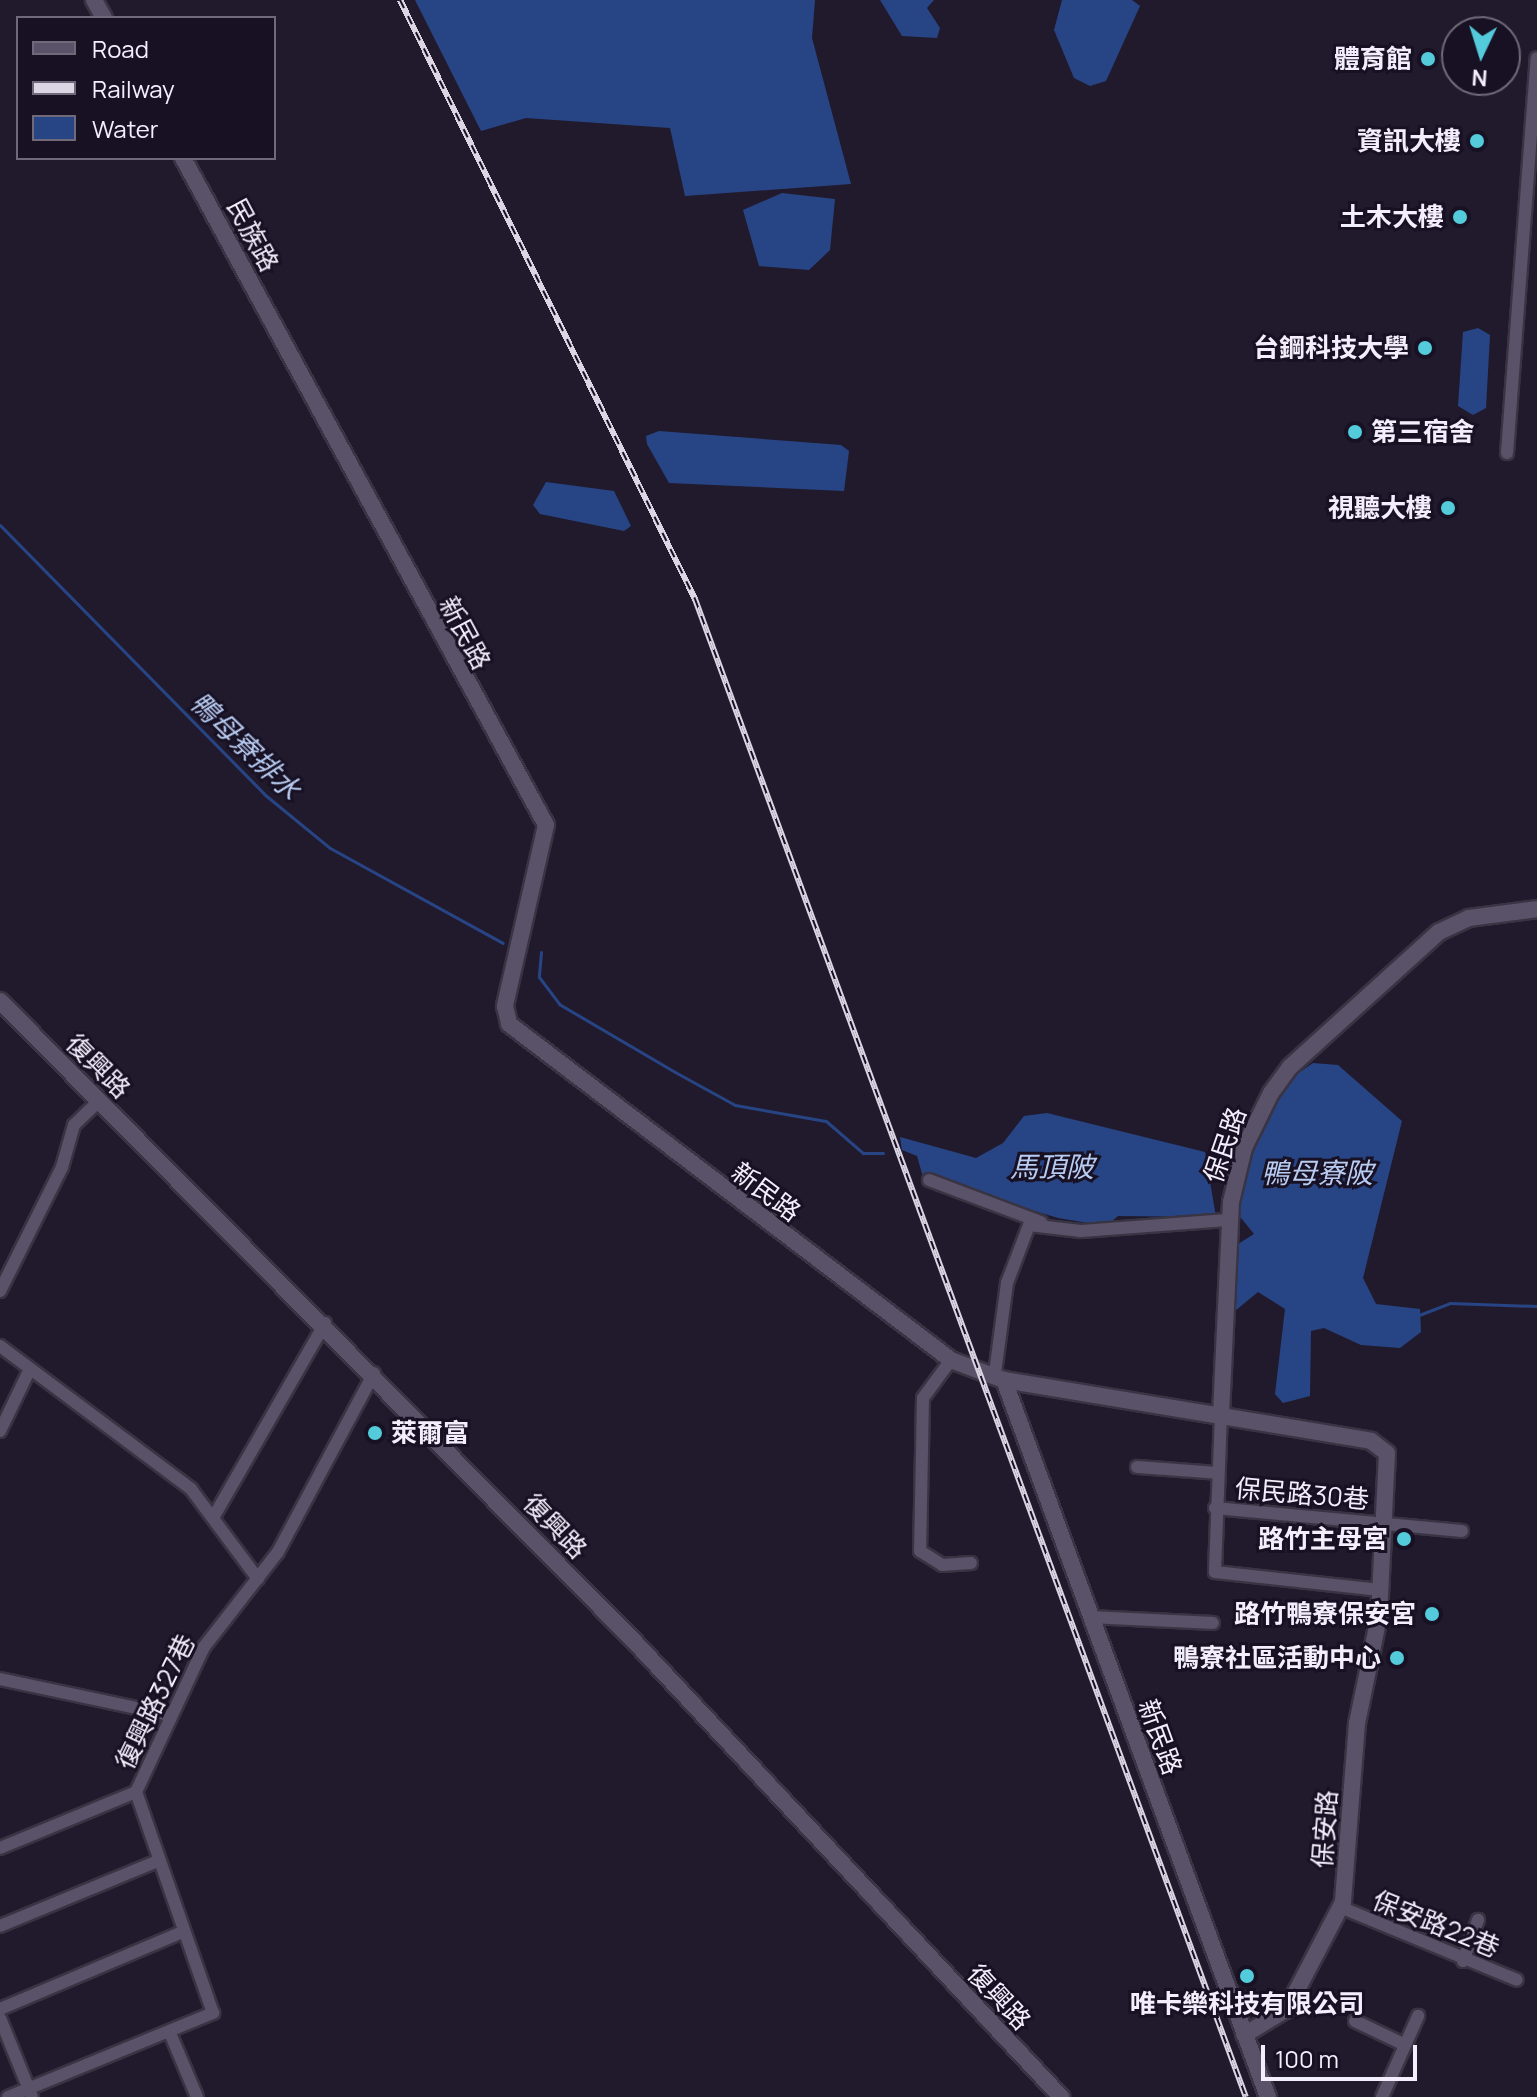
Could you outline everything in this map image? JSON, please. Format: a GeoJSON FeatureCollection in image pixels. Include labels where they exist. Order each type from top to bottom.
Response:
{"type":"FeatureCollection","features":[{"type":"Feature","properties":{"kind":"street"},"geometry":{"type":"LineString","coordinates":[[1507,453],[1537,58]]}},
{"type":"Feature","properties":{"kind":"street","name":"民族路"},"geometry":{"type":"LineString","coordinates":[[184,160],[279,335]]}},
{"type":"Feature","properties":{"kind":"street","name":"新民路"},"geometry":{"type":"LineString","coordinates":[[279,335],[546,825],[508,992],[509,1024],[951,1360],[1000,1376],[1268,2097]]}},
{"type":"Feature","properties":{"kind":"street","name":"保民路"},"geometry":{"type":"LineString","coordinates":[[1380,1590],[1215,1572],[1228,1220],[1244,1148],[1290,1067],[1439,932],[1469,918],[1537,909]]}},
{"type":"Feature","properties":{"kind":"street","name":"復興路"},"geometry":{"type":"LineString","coordinates":[[0,1001],[374,1373],[1061,2097]]}},
{"type":"Feature","properties":{"kind":"street"},"geometry":{"type":"LineString","coordinates":[[0,1291],[62,1167],[74,1125],[99,1101]]}},
{"type":"Feature","properties":{"kind":"street"},"geometry":{"type":"LineString","coordinates":[[929,1180],[1041,1222],[1081,1231],[1228,1220]]}},
{"type":"Feature","properties":{"kind":"street"},"geometry":{"type":"LineString","coordinates":[[1000,1376],[1011,1270],[1023,1231],[1041,1222]]}},
{"type":"Feature","properties":{"kind":"street"},"geometry":{"type":"LineString","coordinates":[[213,1518],[325,1323]]}},
{"type":"Feature","properties":{"kind":"street"},"geometry":{"type":"LineString","coordinates":[[0,1346],[157,1459],[213,1518],[258,1579]]}},
{"type":"Feature","properties":{"kind":"street"},"geometry":{"type":"LineString","coordinates":[[951,1360],[923,1398],[920,1551],[942,1565],[971,1563]]}},
{"type":"Feature","properties":{"kind":"street"},"geometry":{"type":"LineString","coordinates":[[0,1431],[30,1369]]}},
{"type":"Feature","properties":{"kind":"street","name":"復興路327巷"},"geometry":{"type":"LineString","coordinates":[[8,2097],[31,2092],[208,2018],[214,2006],[155,1862],[136,1792],[170,1715],[221,1621],[258,1579],[374,1373]]}},
{"type":"Feature","properties":{"kind":"street","name":"保安路"},"geometry":{"type":"LineString","coordinates":[[1000,1376],[1379,1443],[1387,1453],[1380,1590],[1357,1723],[1340,1907],[1287,2009],[1244,2035]]}},
{"type":"Feature","properties":{"kind":"street"},"geometry":{"type":"LineString","coordinates":[[1137,1467],[1218,1473]]}},
{"type":"Feature","properties":{"kind":"street","name":"保民路30巷"},"geometry":{"type":"LineString","coordinates":[[1215,1508],[1384,1524]]}},
{"type":"Feature","properties":{"kind":"street"},"geometry":{"type":"LineString","coordinates":[[1384,1524],[1462,1531]]}},
{"type":"Feature","properties":{"kind":"street"},"geometry":{"type":"LineString","coordinates":[[1091,1617],[1213,1623]]}},
{"type":"Feature","properties":{"kind":"street"},"geometry":{"type":"LineString","coordinates":[[0,1679],[170,1715]]}},
{"type":"Feature","properties":{"kind":"street"},"geometry":{"type":"LineString","coordinates":[[0,1848],[136,1792]]}},
{"type":"Feature","properties":{"kind":"street"},"geometry":{"type":"LineString","coordinates":[[0,1926],[155,1862]]}},
{"type":"Feature","properties":{"kind":"street","name":"保安路22巷"},"geometry":{"type":"LineString","coordinates":[[1340,1907],[1463,1961],[1517,1980]]}},
{"type":"Feature","properties":{"kind":"street"},"geometry":{"type":"LineString","coordinates":[[1463,1961],[1478,1920]]}},
{"type":"Feature","properties":{"kind":"street"},"geometry":{"type":"LineString","coordinates":[[0,2009],[182,1932]]}},
{"type":"Feature","properties":{"kind":"street"},"geometry":{"type":"LineString","coordinates":[[1382,2097],[1418,2016]]}},
{"type":"Feature","properties":{"kind":"street"},"geometry":{"type":"LineString","coordinates":[[0,2018],[31,2092]]}},
{"type":"Feature","properties":{"kind":"street"},"geometry":{"type":"LineString","coordinates":[[1355,2021],[1405,2045]]}},
{"type":"Feature","properties":{"kind":"street"},"geometry":{"type":"LineString","coordinates":[[170,2033],[197,2097]]}},
{"type":"Feature","properties":{"kind":"water"},"geometry":{"type":"Polygon","coordinates":[[[415,0],[815,0],[812,38],[851,184],[685,196],[670,128],[526,118],[481,131],[415,0]]]}},
{"type":"Feature","properties":{"kind":"water"},"geometry":{"type":"Polygon","coordinates":[[[880,0],[934,0],[927,8],[940,28],[937,38],[902,36],[880,0]]]}},
{"type":"Feature","properties":{"kind":"water"},"geometry":{"type":"Polygon","coordinates":[[[1062,0],[1132,0],[1140,6],[1106,81],[1090,86],[1074,78],[1054,30],[1062,0]]]}},
{"type":"Feature","properties":{"kind":"water"},"geometry":{"type":"Polygon","coordinates":[[[782,193],[835,199],[830,250],[809,270],[759,266],[743,210],[782,193]]]}},
{"type":"Feature","properties":{"kind":"water"},"geometry":{"type":"Polygon","coordinates":[[[1478,328],[1490,335],[1486,408],[1473,415],[1458,406],[1463,332],[1478,328]]]}},
{"type":"Feature","properties":{"kind":"water"},"geometry":{"type":"Polygon","coordinates":[[[659,431],[841,445],[849,451],[844,491],[669,483],[647,444],[646,436],[659,431]]]}},
{"type":"Feature","properties":{"kind":"water"},"geometry":{"type":"Polygon","coordinates":[[[546,482],[614,491],[631,526],[624,531],[540,514],[533,505],[546,482]]]}},
{"type":"Feature","properties":{"kind":"water","name":"鴨母寮陂"},"geometry":{"type":"Polygon","coordinates":[[[1313,1063],[1338,1065],[1402,1121],[1363,1278],[1376,1304],[1420,1309],[1421,1332],[1400,1348],[1361,1345],[1324,1328],[1311,1331],[1310,1396],[1283,1403],[1275,1394],[1285,1309],[1258,1292],[1230,1315],[1238,1244],[1254,1234],[1237,1213],[1251,1145],[1290,1079],[1313,1063]]]}},
{"type":"Feature","properties":{"kind":"water","name":"馬頂陂"},"geometry":{"type":"Polygon","coordinates":[[[1047,1113],[1205,1152],[1216,1217],[1118,1216],[1106,1226],[1058,1218],[923,1177],[917,1156],[902,1150],[900,1137],[976,1158],[1003,1143],[1024,1116],[1047,1113]]]}},
{"type":"Feature","properties":{"kind":"waterway","name":"鴨母寮排水"},"geometry":{"type":"LineString","coordinates":[[0,525],[264,794],[330,848],[503,943]]}},
{"type":"Feature","properties":{"kind":"waterway","name":"鴨母寮排水"},"geometry":{"type":"LineString","coordinates":[[541,952],[539,977],[559,1004],[735,1105],[826,1121],[863,1153],[883,1153]]}},
{"type":"Feature","properties":{"kind":"waterway","name":"鴨母寮排水"},"geometry":{"type":"LineString","coordinates":[[1419,1315],[1450,1303],[1537,1306]]}},
{"type":"Feature","properties":{"kind":"railway"},"geometry":{"type":"LineString","coordinates":[[400,0],[695,599],[1246,2097]]}},
{"type":"Feature","properties":{"kind":"place","name":"體育館"},"geometry":{"type":"Point","coordinates":[1428,59]}},
{"type":"Feature","properties":{"kind":"place","name":"資訊大樓"},"geometry":{"type":"Point","coordinates":[1477,141]}},
{"type":"Feature","properties":{"kind":"place","name":"土木大樓"},"geometry":{"type":"Point","coordinates":[1460,217]}},
{"type":"Feature","properties":{"kind":"place","name":"台鋼科技大學"},"geometry":{"type":"Point","coordinates":[1425,348]}},
{"type":"Feature","properties":{"kind":"place","name":"第三宿舍"},"geometry":{"type":"Point","coordinates":[1355,432]}},
{"type":"Feature","properties":{"kind":"place","name":"視聽大樓"},"geometry":{"type":"Point","coordinates":[1448,508]}},
{"type":"Feature","properties":{"kind":"place","name":"萊爾富"},"geometry":{"type":"Point","coordinates":[375,1433]}},
{"type":"Feature","properties":{"kind":"place","name":"路竹主母宮"},"geometry":{"type":"Point","coordinates":[1404,1539]}},
{"type":"Feature","properties":{"kind":"place","name":"路竹鴨寮保安宮"},"geometry":{"type":"Point","coordinates":[1432,1614]}},
{"type":"Feature","properties":{"kind":"place","name":"鴨寮社區活動中心"},"geometry":{"type":"Point","coordinates":[1397,1658]}},
{"type":"Feature","properties":{"kind":"place","name":"唯卡樂科技有限公司"},"geometry":{"type":"Point","coordinates":[1247,1976]}}]}
